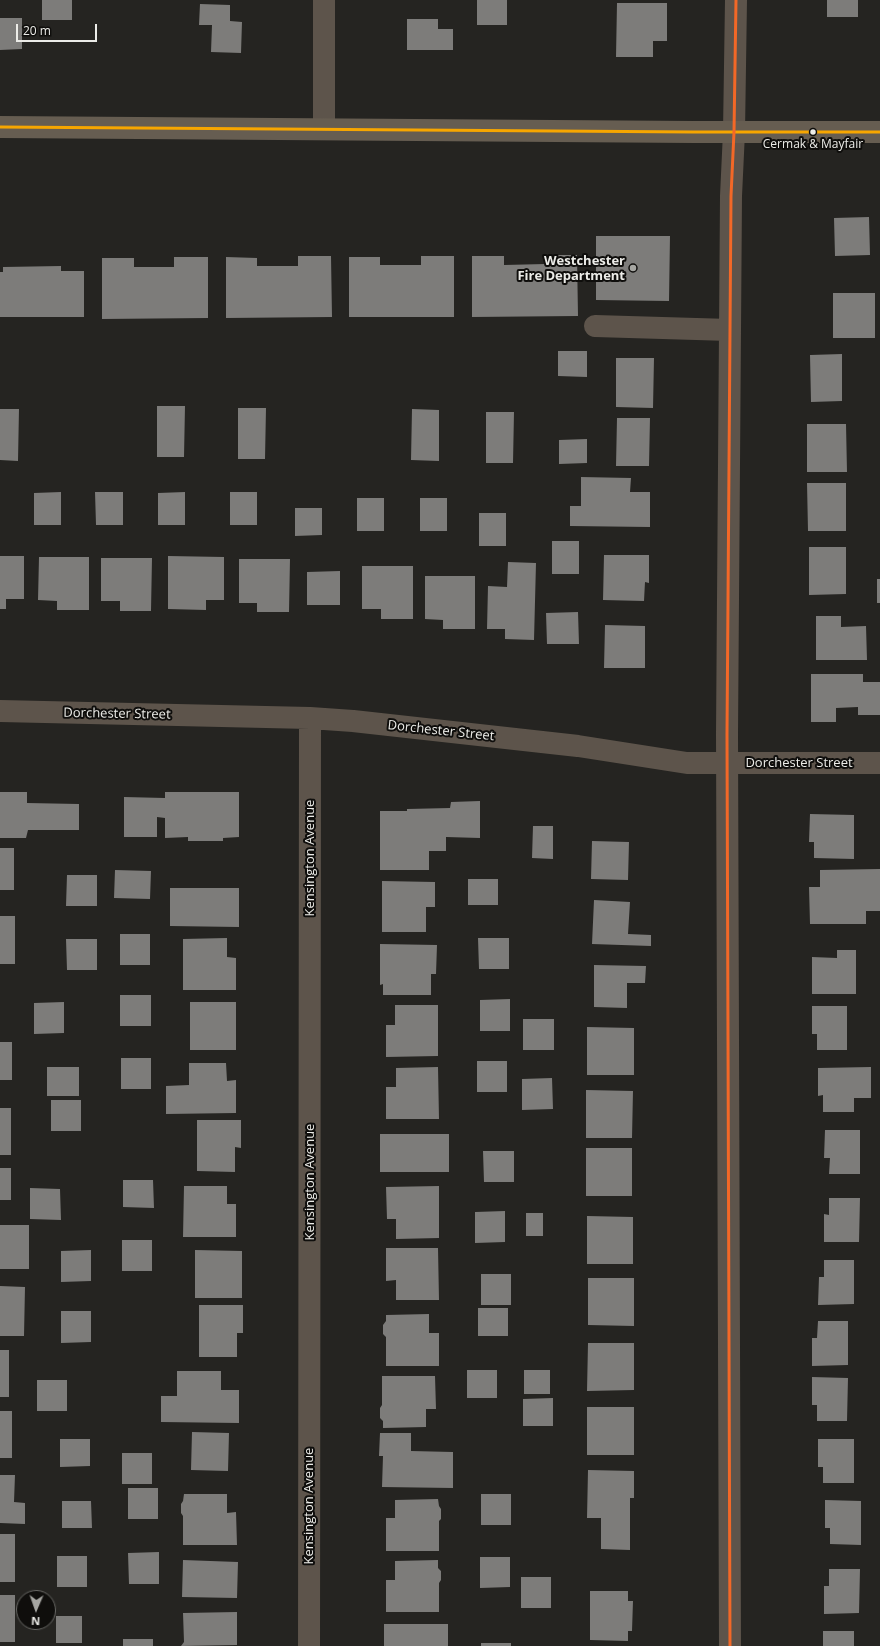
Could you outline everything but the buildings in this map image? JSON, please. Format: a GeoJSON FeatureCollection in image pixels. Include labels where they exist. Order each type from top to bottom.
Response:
{"type":"FeatureCollection","features":[{"type":"Feature","properties":{"kind":"main road"},"geometry":{"type":"LineString","coordinates":[[0,127],[880,132]]}},
{"type":"Feature","properties":{"kind":"street"},"geometry":{"type":"LineString","coordinates":[[324,0],[324,128]]}},
{"type":"Feature","properties":{"kind":"street"},"geometry":{"type":"LineString","coordinates":[[730,1646],[727,763],[731,196],[734,132],[736,0]]}},
{"type":"Feature","properties":{"kind":"street"},"geometry":{"type":"LineString","coordinates":[[594,326],[730,330]]}},
{"type":"Feature","properties":{"kind":"street","name":"Dorchester Street"},"geometry":{"type":"LineString","coordinates":[[0,711],[310,718],[353,721],[578,746],[687,763],[880,763]]}},
{"type":"Feature","properties":{"kind":"street","name":"Kensington Avenue"},"geometry":{"type":"LineString","coordinates":[[309,1646],[310,718]]}},
{"type":"Feature","properties":{"kind":"transit line"},"geometry":{"type":"LineString","coordinates":[[730,1646],[727,734],[731,196],[734,132],[736,0]]}},
{"type":"Feature","properties":{"kind":"transit line"},"geometry":{"type":"LineString","coordinates":[[0,127],[880,132]]}},
{"type":"Feature","properties":{"kind":"place","name":"Cermak & Mayfair"},"geometry":{"type":"Point","coordinates":[813,132]}},
{"type":"Feature","properties":{"kind":"place","name":"Westchester Fire Department"},"geometry":{"type":"Point","coordinates":[633,268]}}]}
